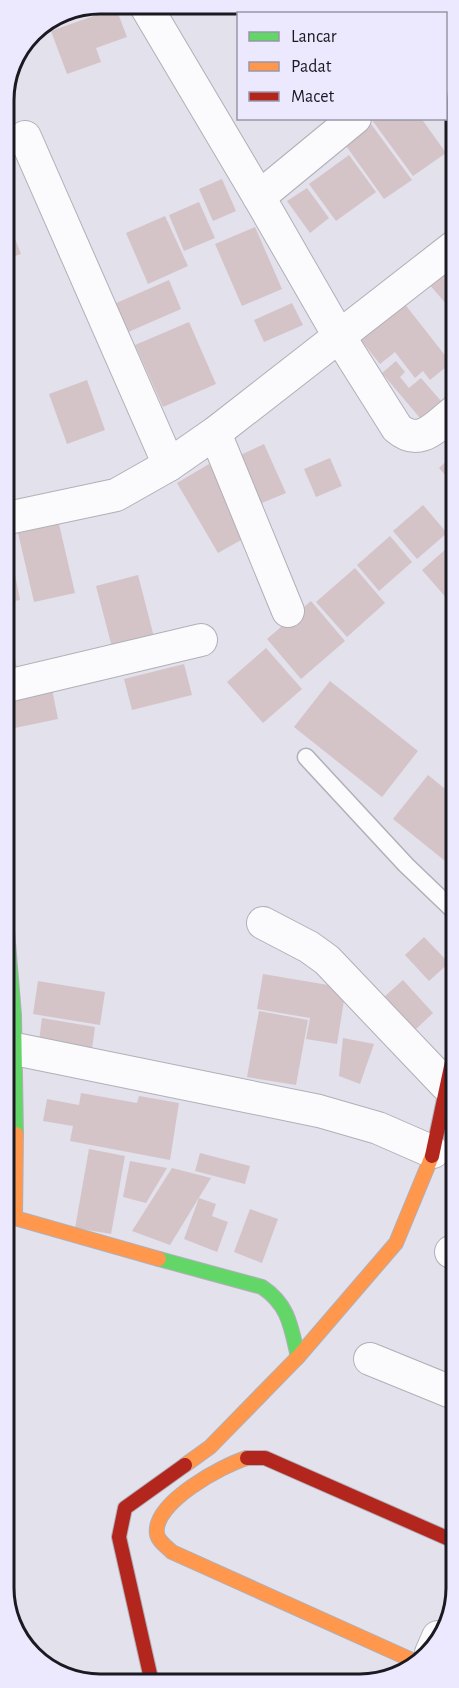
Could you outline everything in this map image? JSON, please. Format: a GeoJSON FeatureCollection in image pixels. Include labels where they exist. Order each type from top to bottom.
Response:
{"type":"FeatureCollection","features":[{"type":"Feature","properties":{"kind":"street"},"geometry":{"type":"LineString","coordinates":[[150,13],[260,197],[339,336],[397,428],[411,437],[421,437],[446,418]]}},
{"type":"Feature","properties":{"kind":"street"},"geometry":{"type":"LineString","coordinates":[[260,197],[353,120]]}},
{"type":"Feature","properties":{"kind":"street"},"geometry":{"type":"LineString","coordinates":[[25,137],[169,465]]}},
{"type":"Feature","properties":{"kind":"street"},"geometry":{"type":"LineString","coordinates":[[14,517],[116,495],[169,465],[215,433],[446,253]]}},
{"type":"Feature","properties":{"kind":"street"},"geometry":{"type":"LineString","coordinates":[[215,433],[288,611]]}},
{"type":"Feature","properties":{"kind":"street"},"geometry":{"type":"LineString","coordinates":[[14,684],[201,640]]}},
{"type":"Feature","properties":{"kind":"street"},"geometry":{"type":"LineString","coordinates":[[263,923],[309,947],[327,960],[445,1084]]}},
{"type":"Feature","properties":{"kind":"street"},"geometry":{"type":"LineString","coordinates":[[14,1035],[17,1142],[14,1170]]}},
{"type":"Feature","properties":{"kind":"street"},"geometry":{"type":"LineString","coordinates":[[15,1049],[271,1099],[378,1128],[433,1152]]}},
{"type":"Feature","properties":{"kind":"street"},"geometry":{"type":"LineString","coordinates":[[150,1674],[119,1537],[125,1508],[210,1447],[298,1357],[396,1243],[433,1152],[445,1088]]}},
{"type":"Feature","properties":{"kind":"street"},"geometry":{"type":"LineString","coordinates":[[14,1218],[80,1238],[262,1287],[274,1293],[283,1303],[289,1317],[298,1357]]}},
{"type":"Feature","properties":{"kind":"street"},"geometry":{"type":"LineString","coordinates":[[370,1359],[445,1390]]}},
{"type":"Feature","properties":{"kind":"street"},"geometry":{"type":"LineString","coordinates":[[409,1659],[172,1552],[159,1539],[156,1532],[161,1515],[179,1496],[217,1470],[247,1458],[265,1458],[445,1537]]}},
{"type":"Feature","properties":{"kind":"lane"},"geometry":{"type":"LineString","coordinates":[[306,757],[406,865],[445,902]]}},
{"type":"Feature","properties":{"kind":"building"},"geometry":{"type":"Polygon","coordinates":[[[102,13],[118,13],[127,37],[96,48],[101,62],[67,74],[51,31],[102,13]]]}},
{"type":"Feature","properties":{"kind":"building"},"geometry":{"type":"Polygon","coordinates":[[[372,120],[422,120],[446,153],[413,176],[372,120]]]}},
{"type":"Feature","properties":{"kind":"building"},"geometry":{"type":"Polygon","coordinates":[[[371,124],[412,180],[384,199],[344,143],[371,124]]]}},
{"type":"Feature","properties":{"kind":"building"},"geometry":{"type":"Polygon","coordinates":[[[349,155],[376,192],[336,221],[309,184],[349,155]]]}},
{"type":"Feature","properties":{"kind":"building"},"geometry":{"type":"Polygon","coordinates":[[[222,179],[236,211],[213,221],[199,189],[222,179]]]}},
{"type":"Feature","properties":{"kind":"building"},"geometry":{"type":"Polygon","coordinates":[[[307,188],[329,218],[310,233],[287,201],[307,188]]]}},
{"type":"Feature","properties":{"kind":"building"},"geometry":{"type":"Polygon","coordinates":[[[199,202],[215,238],[184,251],[169,215],[199,202]]]}},
{"type":"Feature","properties":{"kind":"building"},"geometry":{"type":"Polygon","coordinates":[[[165,216],[188,266],[148,284],[126,233],[165,216]]]}},
{"type":"Feature","properties":{"kind":"building"},"geometry":{"type":"Polygon","coordinates":[[[255,227],[282,289],[242,306],[215,244],[255,227]]]}},
{"type":"Feature","properties":{"kind":"building"},"geometry":{"type":"Polygon","coordinates":[[[14,236],[21,254],[14,256],[14,236]]]}},
{"type":"Feature","properties":{"kind":"building"},"geometry":{"type":"Polygon","coordinates":[[[446,267],[446,304],[428,283],[446,267]]]}},
{"type":"Feature","properties":{"kind":"building"},"geometry":{"type":"Polygon","coordinates":[[[169,280],[181,309],[126,333],[114,304],[169,280]]]}},
{"type":"Feature","properties":{"kind":"building"},"geometry":{"type":"Polygon","coordinates":[[[400,298],[446,356],[446,367],[430,380],[423,371],[415,378],[395,352],[380,364],[356,334],[400,298]]]}},
{"type":"Feature","properties":{"kind":"building"},"geometry":{"type":"Polygon","coordinates":[[[292,303],[303,325],[264,342],[254,320],[292,303]]]}},
{"type":"Feature","properties":{"kind":"building"},"geometry":{"type":"Polygon","coordinates":[[[189,322],[216,384],[163,407],[135,345],[189,322]]]}},
{"type":"Feature","properties":{"kind":"building"},"geometry":{"type":"Polygon","coordinates":[[[396,361],[405,372],[400,377],[409,388],[421,378],[441,401],[420,418],[382,373],[396,361]]]}},
{"type":"Feature","properties":{"kind":"building"},"geometry":{"type":"Polygon","coordinates":[[[87,380],[105,430],[67,444],[49,394],[87,380]]]}},
{"type":"Feature","properties":{"kind":"building"},"geometry":{"type":"Polygon","coordinates":[[[264,444],[286,493],[257,505],[236,457],[264,444]]]}},
{"type":"Feature","properties":{"kind":"building"},"geometry":{"type":"Polygon","coordinates":[[[330,458],[342,486],[316,497],[304,469],[330,458]]]}},
{"type":"Feature","properties":{"kind":"building"},"geometry":{"type":"Polygon","coordinates":[[[446,462],[446,476],[439,468],[446,462]]]}},
{"type":"Feature","properties":{"kind":"building"},"geometry":{"type":"Polygon","coordinates":[[[209,464],[250,535],[218,553],[177,483],[209,464]]]}},
{"type":"Feature","properties":{"kind":"building"},"geometry":{"type":"Polygon","coordinates":[[[423,505],[446,534],[417,559],[393,531],[423,505]]]}},
{"type":"Feature","properties":{"kind":"building"},"geometry":{"type":"Polygon","coordinates":[[[59,524],[75,593],[34,602],[18,533],[59,524]]]}},
{"type":"Feature","properties":{"kind":"building"},"geometry":{"type":"Polygon","coordinates":[[[390,536],[412,562],[379,591],[357,565],[390,536]]]}},
{"type":"Feature","properties":{"kind":"building"},"geometry":{"type":"Polygon","coordinates":[[[446,549],[446,597],[422,570],[446,549]]]}},
{"type":"Feature","properties":{"kind":"building"},"geometry":{"type":"Polygon","coordinates":[[[355,568],[385,603],[347,637],[316,602],[355,568]]]}},
{"type":"Feature","properties":{"kind":"building"},"geometry":{"type":"Polygon","coordinates":[[[14,570],[20,600],[14,601],[14,570]]]}},
{"type":"Feature","properties":{"kind":"building"},"geometry":{"type":"Polygon","coordinates":[[[138,575],[155,641],[113,651],[96,586],[138,575]]]}},
{"type":"Feature","properties":{"kind":"building"},"geometry":{"type":"Polygon","coordinates":[[[311,601],[345,641],[301,679],[267,639],[311,601]]]}},
{"type":"Feature","properties":{"kind":"building"},"geometry":{"type":"Polygon","coordinates":[[[266,648],[302,689],[263,723],[227,682],[266,648]]]}},
{"type":"Feature","properties":{"kind":"building"},"geometry":{"type":"Polygon","coordinates":[[[14,653],[17,669],[14,670],[14,653]]]}},
{"type":"Feature","properties":{"kind":"building"},"geometry":{"type":"Polygon","coordinates":[[[184,664],[192,695],[132,710],[124,679],[184,664]]]}},
{"type":"Feature","properties":{"kind":"building"},"geometry":{"type":"Polygon","coordinates":[[[330,681],[418,751],[382,797],[294,727],[330,681]]]}},
{"type":"Feature","properties":{"kind":"building"},"geometry":{"type":"Polygon","coordinates":[[[52,689],[58,719],[14,728],[14,697],[52,689]]]}},
{"type":"Feature","properties":{"kind":"building"},"geometry":{"type":"Polygon","coordinates":[[[428,775],[446,789],[445,861],[393,819],[428,775]]]}},
{"type":"Feature","properties":{"kind":"building"},"geometry":{"type":"Polygon","coordinates":[[[424,937],[445,959],[445,966],[429,981],[405,955],[424,937]]]}},
{"type":"Feature","properties":{"kind":"building"},"geometry":{"type":"Polygon","coordinates":[[[263,974],[346,988],[337,1044],[306,1039],[310,1018],[257,1009],[263,974]]]}},
{"type":"Feature","properties":{"kind":"building"},"geometry":{"type":"Polygon","coordinates":[[[403,980],[433,1013],[415,1030],[384,997],[403,980]]]}},
{"type":"Feature","properties":{"kind":"building"},"geometry":{"type":"Polygon","coordinates":[[[38,981],[105,992],[100,1025],[33,1014],[38,981]]]}},
{"type":"Feature","properties":{"kind":"building"},"geometry":{"type":"Polygon","coordinates":[[[259,1011],[308,1020],[296,1085],[247,1077],[259,1011]]]}},
{"type":"Feature","properties":{"kind":"building"},"geometry":{"type":"Polygon","coordinates":[[[42,1018],[95,1027],[92,1049],[39,1041],[42,1018]]]}},
{"type":"Feature","properties":{"kind":"building"},"geometry":{"type":"Polygon","coordinates":[[[343,1038],[374,1044],[360,1084],[339,1076],[343,1038]]]}},
{"type":"Feature","properties":{"kind":"building"},"geometry":{"type":"Polygon","coordinates":[[[81,1093],[137,1103],[139,1096],[179,1103],[170,1160],[70,1141],[73,1126],[43,1121],[47,1099],[79,1105],[81,1093]]]}},
{"type":"Feature","properties":{"kind":"building"},"geometry":{"type":"Polygon","coordinates":[[[89,1149],[125,1156],[111,1234],[75,1228],[89,1149]]]}},
{"type":"Feature","properties":{"kind":"building"},"geometry":{"type":"Polygon","coordinates":[[[200,1153],[250,1166],[245,1184],[195,1171],[200,1153]]]}},
{"type":"Feature","properties":{"kind":"building"},"geometry":{"type":"Polygon","coordinates":[[[130,1161],[167,1168],[146,1203],[123,1197],[130,1161]]]}},
{"type":"Feature","properties":{"kind":"building"},"geometry":{"type":"Polygon","coordinates":[[[172,1168],[211,1178],[170,1245],[132,1231],[172,1168]]]}},
{"type":"Feature","properties":{"kind":"building"},"geometry":{"type":"Polygon","coordinates":[[[199,1198],[216,1204],[212,1216],[228,1222],[217,1252],[184,1239],[199,1198]]]}},
{"type":"Feature","properties":{"kind":"building"},"geometry":{"type":"Polygon","coordinates":[[[250,1209],[278,1219],[262,1263],[234,1252],[250,1209]]]}},
{"type":"Feature","properties":{"kind":"traffic: fast"},"geometry":{"type":"LineString","coordinates":[[14,1015],[16,1134]]}},
{"type":"Feature","properties":{"kind":"traffic: fast"},"geometry":{"type":"LineString","coordinates":[[159,1259],[262,1287],[278,1301],[288,1318],[298,1357]]}},
{"type":"Feature","properties":{"kind":"traffic: slow"},"geometry":{"type":"LineString","coordinates":[[16,1134],[15,1218],[159,1259]]}},
{"type":"Feature","properties":{"kind":"traffic: slow"},"geometry":{"type":"LineString","coordinates":[[185,1465],[210,1447],[298,1357],[396,1243],[432,1156]]}},
{"type":"Feature","properties":{"kind":"traffic: slow"},"geometry":{"type":"LineString","coordinates":[[247,1458],[222,1468],[177,1498],[158,1522],[157,1534],[161,1541],[172,1552],[409,1659]]}},
{"type":"Feature","properties":{"kind":"traffic: jam"},"geometry":{"type":"LineString","coordinates":[[432,1156],[445,1093]]}},
{"type":"Feature","properties":{"kind":"traffic: jam"},"geometry":{"type":"LineString","coordinates":[[247,1458],[265,1458],[445,1537]]}},
{"type":"Feature","properties":{"kind":"traffic: jam"},"geometry":{"type":"LineString","coordinates":[[150,1674],[119,1537],[125,1508],[185,1465]]}}]}
